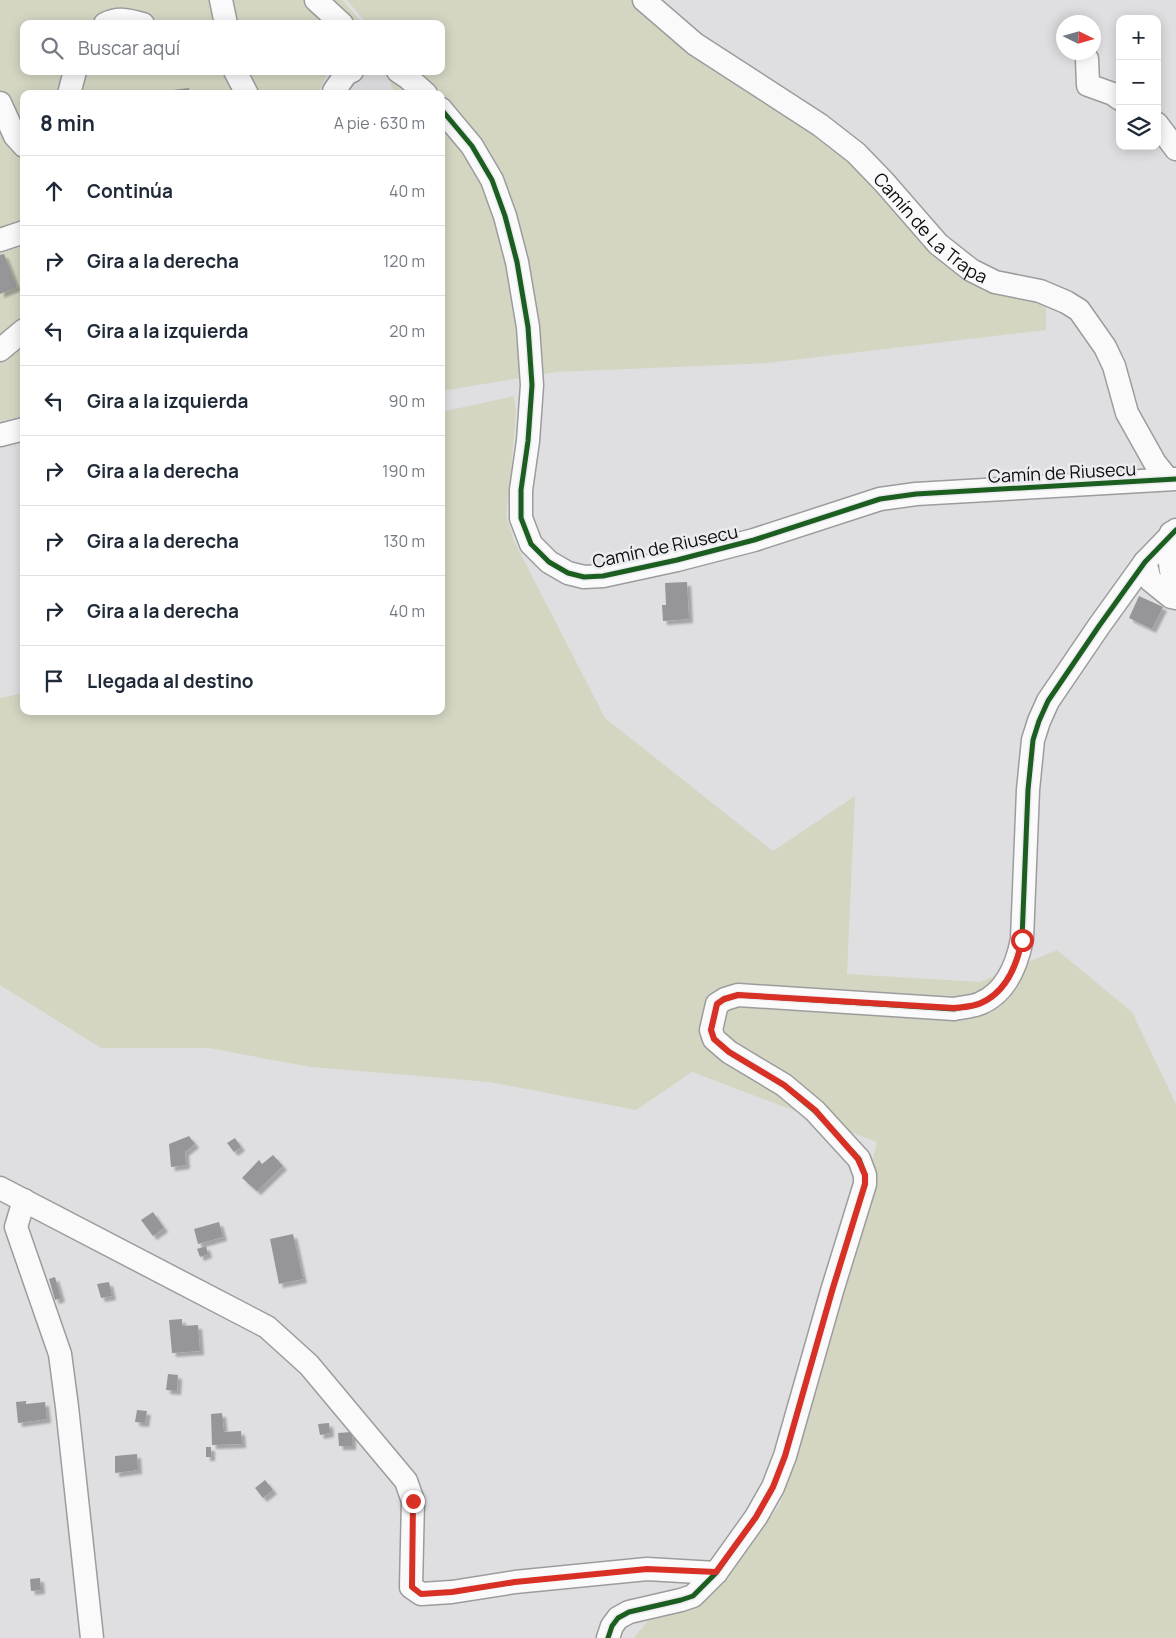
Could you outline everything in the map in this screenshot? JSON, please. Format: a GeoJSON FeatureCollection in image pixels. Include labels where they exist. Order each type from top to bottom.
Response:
{"type":"FeatureCollection","features":[{"type":"Feature","properties":{"kind":"street"},"geometry":{"type":"LineString","coordinates":[[221,0],[225,20]]}},
{"type":"Feature","properties":{"kind":"street"},"geometry":{"type":"LineString","coordinates":[[316,0],[338,20]]}},
{"type":"Feature","properties":{"kind":"street","name":"Camín de La Trapa"},"geometry":{"type":"LineString","coordinates":[[644,0],[695,44],[820,125],[856,153],[938,244],[971,270],[995,282],[1040,291],[1079,310],[1105,347],[1114,366],[1127,413],[1169,486]]}},
{"type":"Feature","properties":{"kind":"street"},"geometry":{"type":"LineString","coordinates":[[1087,60],[1088,85],[1116,96]]}},
{"type":"Feature","properties":{"kind":"street"},"geometry":{"type":"LineString","coordinates":[[70,90],[74,75]]}},
{"type":"Feature","properties":{"kind":"street"},"geometry":{"type":"LineString","coordinates":[[237,75],[245,90]]}},
{"type":"Feature","properties":{"kind":"street"},"geometry":{"type":"LineString","coordinates":[[335,90],[345,75]]}},
{"type":"Feature","properties":{"kind":"street"},"geometry":{"type":"LineString","coordinates":[[405,75],[422,90]]}},
{"type":"Feature","properties":{"kind":"street"},"geometry":{"type":"LineString","coordinates":[[0,103],[15,136],[20,142]]}},
{"type":"Feature","properties":{"kind":"street","name":"Camín de Riusecu"},"geometry":{"type":"LineString","coordinates":[[445,114],[472,146],[492,180],[505,216],[517,262],[528,327],[532,385],[528,441],[521,490],[522,518],[531,544],[549,562],[568,573],[584,577],[603,576],[677,560],[754,540],[880,499],[916,494],[1169,486]]}},
{"type":"Feature","properties":{"kind":"street"},"geometry":{"type":"LineString","coordinates":[[1161,129],[1176,149]]}},
{"type":"Feature","properties":{"kind":"street"},"geometry":{"type":"LineString","coordinates":[[0,240],[20,233]]}},
{"type":"Feature","properties":{"kind":"street"},"geometry":{"type":"LineString","coordinates":[[0,350],[20,333]]}},
{"type":"Feature","properties":{"kind":"street"},"geometry":{"type":"LineString","coordinates":[[0,435],[20,430]]}},
{"type":"Feature","properties":{"kind":"street"},"geometry":{"type":"LineString","coordinates":[[608,1638],[612,1626],[618,1618],[629,1612],[693,1596],[716,1572],[756,1517],[773,1487],[785,1456],[865,1184],[865,1175],[858,1159],[815,1110],[784,1085],[729,1052],[714,1039],[711,1030],[717,1004],[724,999],[738,995],[748,995],[954,1008],[980,1004],[998,992],[1009,977],[1018,957],[1022,940],[1028,790],[1034,740],[1039,721],[1048,702],[1146,562],[1174,532]]}},
{"type":"Feature","properties":{"kind":"street"},"geometry":{"type":"LineString","coordinates":[[1174,532],[1169,549],[1170,567],[1176,590]]}},
{"type":"Feature","properties":{"kind":"street"},"geometry":{"type":"LineString","coordinates":[[1146,562],[1156,564],[1176,590]]}},
{"type":"Feature","properties":{"kind":"street"},"geometry":{"type":"LineString","coordinates":[[0,1188],[267,1327],[309,1365],[406,1481],[413,1501],[412,1587],[421,1594],[452,1592],[515,1582],[647,1569],[716,1572]]}},
{"type":"Feature","properties":{"kind":"street"},"geometry":{"type":"LineString","coordinates":[[24,1200],[16,1226],[60,1354],[68,1407],[92,1638]]}},
{"type":"Feature","properties":{"kind":"green space"},"geometry":{"type":"Polygon","coordinates":[[[0,0],[342,0],[360,20],[20,20],[20,75],[326,75],[320,90],[20,90],[20,417],[0,421],[0,0]]]}},
{"type":"Feature","properties":{"kind":"green space"},"geometry":{"type":"Polygon","coordinates":[[[347,0],[640,0],[843,148],[936,248],[1046,304],[1046,330],[767,363],[557,372],[445,390],[445,90],[393,90],[388,75],[445,75],[445,20],[364,20],[347,0]]]}},
{"type":"Feature","properties":{"kind":"green space"},"geometry":{"type":"Polygon","coordinates":[[[514,396],[516,411],[506,516],[514,541],[605,718],[773,851],[855,796],[847,974],[980,982],[1057,950],[1132,1012],[1176,1104],[1176,1638],[634,1638],[659,1607],[737,1563],[780,1504],[820,1379],[877,1142],[692,1072],[636,1110],[489,1082],[311,1067],[209,1048],[101,1048],[0,985],[0,698],[20,694],[20,715],[445,715],[445,411],[514,396]]]}},
{"type":"Feature","properties":{"kind":"building"},"geometry":{"type":"Polygon","coordinates":[[[189,88],[189,90],[173,90],[189,88]]]}},
{"type":"Feature","properties":{"kind":"building"},"geometry":{"type":"Polygon","coordinates":[[[4,254],[17,287],[0,294],[0,255],[4,254]]]}},
{"type":"Feature","properties":{"kind":"building"},"geometry":{"type":"Polygon","coordinates":[[[687,582],[689,619],[663,621],[662,605],[666,605],[665,583],[687,582]]]}},
{"type":"Feature","properties":{"kind":"building"},"geometry":{"type":"Polygon","coordinates":[[[1139,596],[1163,607],[1152,629],[1129,618],[1139,596]]]}},
{"type":"Feature","properties":{"kind":"building"},"geometry":{"type":"Polygon","coordinates":[[[189,1136],[195,1144],[185,1152],[186,1165],[171,1167],[169,1144],[189,1136]]]}},
{"type":"Feature","properties":{"kind":"building"},"geometry":{"type":"Polygon","coordinates":[[[235,1138],[241,1147],[234,1152],[227,1143],[235,1138]]]}},
{"type":"Feature","properties":{"kind":"building"},"geometry":{"type":"Polygon","coordinates":[[[273,1155],[283,1166],[257,1191],[242,1178],[259,1160],[262,1164],[273,1155]]]}},
{"type":"Feature","properties":{"kind":"building"},"geometry":{"type":"Polygon","coordinates":[[[153,1212],[164,1228],[153,1236],[141,1220],[153,1212]]]}},
{"type":"Feature","properties":{"kind":"building"},"geometry":{"type":"Polygon","coordinates":[[[219,1222],[223,1237],[198,1244],[194,1229],[219,1222]]]}},
{"type":"Feature","properties":{"kind":"building"},"geometry":{"type":"Polygon","coordinates":[[[293,1234],[303,1279],[279,1284],[270,1239],[293,1234]]]}},
{"type":"Feature","properties":{"kind":"building"},"geometry":{"type":"Polygon","coordinates":[[[206,1246],[208,1254],[200,1257],[197,1249],[206,1246]]]}},
{"type":"Feature","properties":{"kind":"building"},"geometry":{"type":"Polygon","coordinates":[[[55,1277],[61,1298],[55,1300],[49,1279],[55,1277]]]}},
{"type":"Feature","properties":{"kind":"building"},"geometry":{"type":"Polygon","coordinates":[[[109,1282],[112,1296],[101,1298],[97,1284],[109,1282]]]}},
{"type":"Feature","properties":{"kind":"building"},"geometry":{"type":"Polygon","coordinates":[[[182,1319],[182,1326],[198,1325],[200,1351],[172,1353],[169,1320],[182,1319]]]}},
{"type":"Feature","properties":{"kind":"building"},"geometry":{"type":"Polygon","coordinates":[[[168,1374],[178,1375],[177,1391],[166,1390],[168,1374]]]}},
{"type":"Feature","properties":{"kind":"building"},"geometry":{"type":"Polygon","coordinates":[[[26,1401],[26,1404],[45,1402],[47,1419],[18,1423],[16,1402],[26,1401]]]}},
{"type":"Feature","properties":{"kind":"building"},"geometry":{"type":"Polygon","coordinates":[[[137,1410],[147,1411],[145,1423],[135,1422],[137,1410]]]}},
{"type":"Feature","properties":{"kind":"building"},"geometry":{"type":"Polygon","coordinates":[[[222,1413],[224,1432],[241,1431],[242,1444],[212,1445],[211,1414],[222,1413]]]}},
{"type":"Feature","properties":{"kind":"building"},"geometry":{"type":"Polygon","coordinates":[[[329,1423],[330,1433],[320,1435],[318,1424],[329,1423]]]}},
{"type":"Feature","properties":{"kind":"building"},"geometry":{"type":"Polygon","coordinates":[[[352,1432],[352,1446],[339,1446],[338,1433],[352,1432]]]}},
{"type":"Feature","properties":{"kind":"building"},"geometry":{"type":"Polygon","coordinates":[[[206,1447],[211,1447],[211,1457],[206,1457],[206,1447]]]}},
{"type":"Feature","properties":{"kind":"building"},"geometry":{"type":"Polygon","coordinates":[[[137,1454],[138,1470],[115,1473],[115,1456],[137,1454]]]}},
{"type":"Feature","properties":{"kind":"building"},"geometry":{"type":"Polygon","coordinates":[[[265,1480],[273,1490],[263,1498],[255,1488],[265,1480]]]}},
{"type":"Feature","properties":{"kind":"building"},"geometry":{"type":"Polygon","coordinates":[[[40,1578],[41,1590],[31,1591],[30,1579],[40,1578]]]}},
{"type":"Feature","properties":{"kind":"cycle path"},"geometry":{"type":"LineString","coordinates":[[445,114],[472,146],[492,180],[505,216],[517,262],[528,327],[532,385],[528,441],[521,490],[521,518],[531,544],[549,562],[568,573],[584,577],[603,576],[677,560],[754,540],[880,499],[916,494],[1176,479]]}},
{"type":"Feature","properties":{"kind":"cycle path"},"geometry":{"type":"LineString","coordinates":[[608,1638],[612,1626],[618,1618],[629,1612],[693,1596],[716,1573],[756,1517],[773,1487],[785,1456],[865,1184],[865,1175],[859,1159],[815,1111],[784,1085],[729,1052],[714,1039],[711,1030],[717,1004],[738,995],[954,1009],[978,1004],[990,998],[1004,985],[1017,958],[1022,939],[1028,790],[1033,740],[1039,721],[1048,701],[1099,626],[1145,562],[1176,530]]}},
{"type":"Feature","properties":{"kind":"route"},"geometry":{"type":"LineString","coordinates":[[413,1501],[412,1587],[421,1594],[452,1592],[515,1582],[647,1569],[716,1572],[756,1517],[773,1487],[785,1456],[865,1184],[863,1167],[858,1159],[815,1110],[784,1085],[729,1052],[714,1039],[711,1030],[717,1004],[724,999],[738,995],[757,995],[954,1008],[980,1004],[998,992],[1009,977],[1018,957],[1022,940]]}}]}
